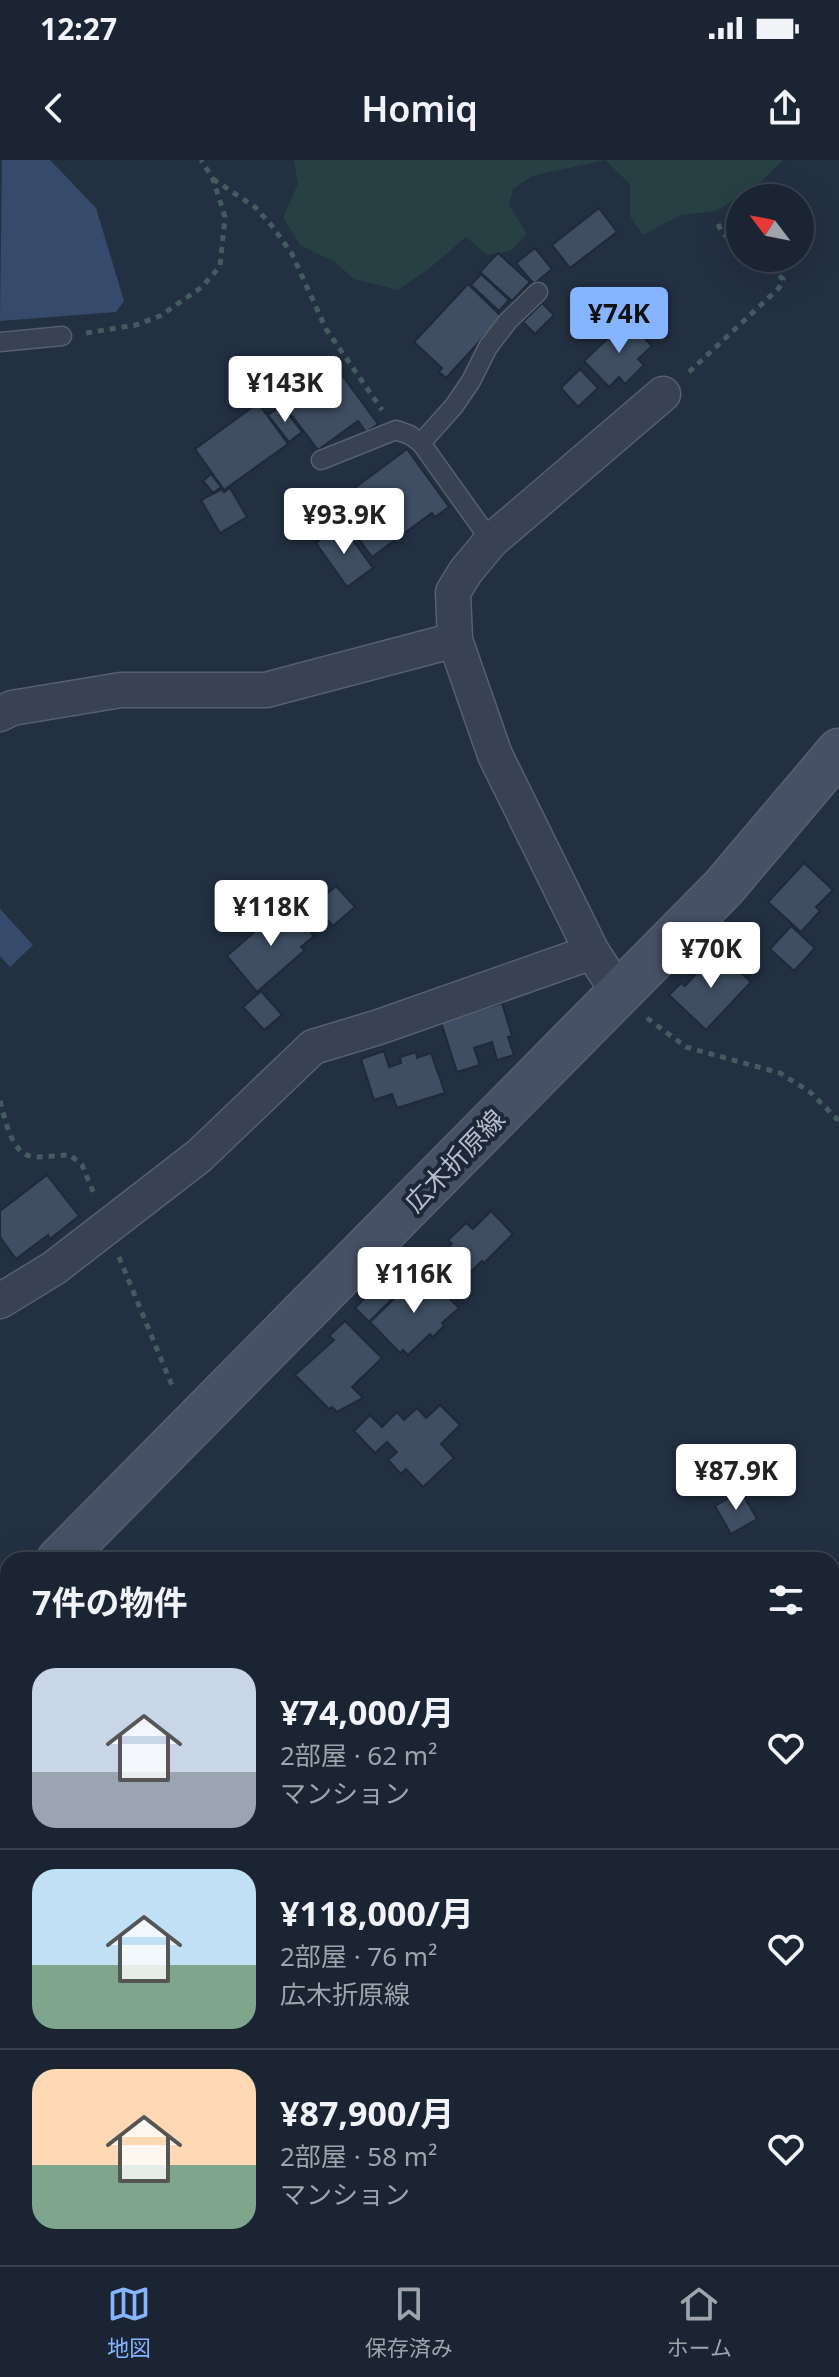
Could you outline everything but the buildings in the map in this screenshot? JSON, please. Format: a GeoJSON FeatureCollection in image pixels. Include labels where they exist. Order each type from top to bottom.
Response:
{"type":"FeatureCollection","features":[{"type":"Feature","properties":{"kind":"main road","name":"広木折原線"},"geometry":{"type":"LineString","coordinates":[[67,1552],[724,887],[839,751]]}},
{"type":"Feature","properties":{"kind":"street"},"geometry":{"type":"LineString","coordinates":[[619,993],[592,952],[495,755],[455,640],[453,592],[491,541],[663,394]]}},
{"type":"Feature","properties":{"kind":"street"},"geometry":{"type":"LineString","coordinates":[[0,714],[12,708],[121,690],[266,690],[455,640]]}},
{"type":"Feature","properties":{"kind":"street"},"geometry":{"type":"LineString","coordinates":[[0,1301],[54,1268],[199,1156],[313,1047],[592,952]]}},
{"type":"Feature","properties":{"kind":"lane"},"geometry":{"type":"LineString","coordinates":[[421,443],[454,406],[498,334],[538,292]]}},
{"type":"Feature","properties":{"kind":"lane"},"geometry":{"type":"LineString","coordinates":[[0,342],[62,336]]}},
{"type":"Feature","properties":{"kind":"lane"},"geometry":{"type":"LineString","coordinates":[[321,460],[396,430],[410,435],[421,443],[491,541]]}},
{"type":"Feature","properties":{"kind":"path"},"geometry":{"type":"LineString","coordinates":[[62,336],[136,325],[160,316],[202,287],[220,266],[225,217],[213,179],[201,160]]}},
{"type":"Feature","properties":{"kind":"path"},"geometry":{"type":"LineString","coordinates":[[213,179],[255,207],[272,226],[292,254],[326,329],[396,430]]}},
{"type":"Feature","properties":{"kind":"path"},"geometry":{"type":"LineString","coordinates":[[718,224],[726,236]]}},
{"type":"Feature","properties":{"kind":"path"},"geometry":{"type":"LineString","coordinates":[[663,394],[779,288],[783,279],[774,272]]}},
{"type":"Feature","properties":{"kind":"path"},"geometry":{"type":"LineString","coordinates":[[619,993],[686,1047],[780,1073],[810,1092],[839,1121]]}},
{"type":"Feature","properties":{"kind":"path"},"geometry":{"type":"LineString","coordinates":[[0,1101],[11,1136],[21,1151],[35,1157],[70,1155],[82,1165],[190,1428]]}},
{"type":"Feature","properties":{"kind":"green space"},"geometry":{"type":"Polygon","coordinates":[[[294,160],[605,160],[532,176],[513,189],[509,205],[527,234],[510,251],[487,255],[466,237],[398,290],[354,279],[335,262],[300,245],[283,217],[298,184],[294,160]]]}},
{"type":"Feature","properties":{"kind":"green space"},"geometry":{"type":"Polygon","coordinates":[[[605,160],[783,160],[759,184],[726,184],[726,205],[717,211],[681,215],[643,235],[630,216],[630,184],[605,160]]]}},
{"type":"Feature","properties":{"kind":"water"},"geometry":{"type":"Polygon","coordinates":[[[2,160],[50,160],[96,208],[124,301],[116,312],[0,321],[2,160]]]}},
{"type":"Feature","properties":{"kind":"water"},"geometry":{"type":"Polygon","coordinates":[[[0,909],[33,945],[10,967],[0,956],[0,909]]]}}]}
